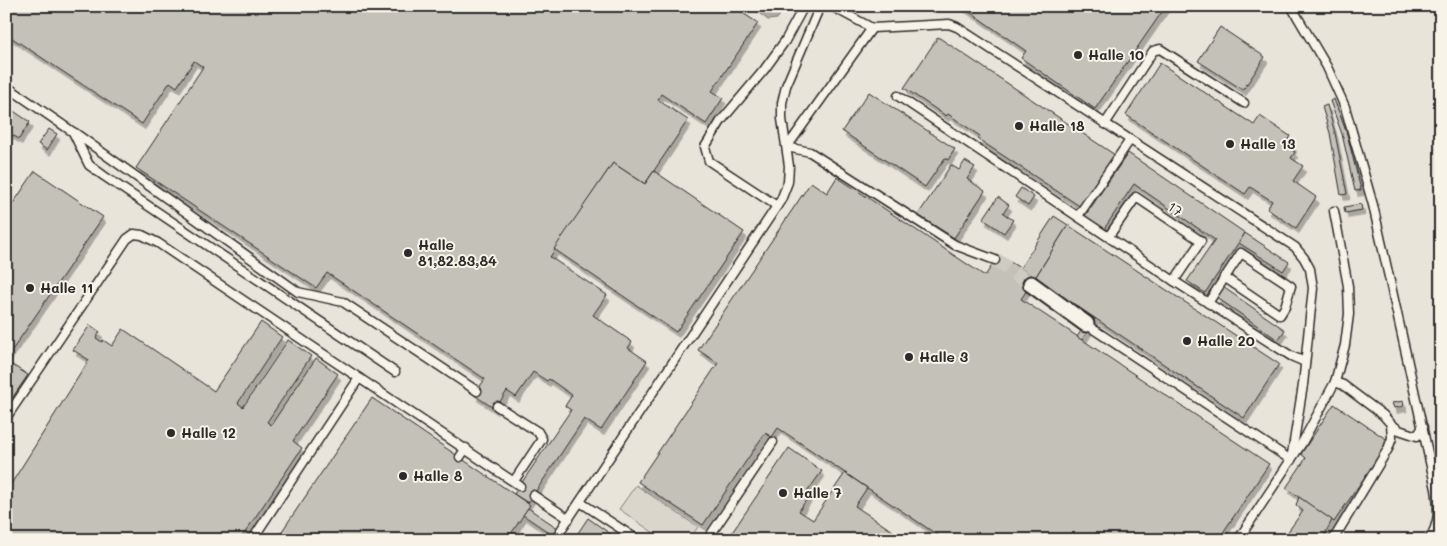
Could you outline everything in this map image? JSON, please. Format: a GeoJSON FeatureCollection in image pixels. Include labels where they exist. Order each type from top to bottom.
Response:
{"type":"FeatureCollection","features":[{"type":"Feature","properties":{"kind":"street"},"geometry":{"type":"LineString","coordinates":[[1031,284],[1088,325]]}},
{"type":"Feature","properties":{"kind":"lane"},"geometry":{"type":"LineString","coordinates":[[777,206],[709,161],[705,147],[722,121],[785,41],[804,6]]}},
{"type":"Feature","properties":{"kind":"lane"},"geometry":{"type":"LineString","coordinates":[[812,25],[814,6]]}},
{"type":"Feature","properties":{"kind":"lane"},"geometry":{"type":"LineString","coordinates":[[557,536],[777,206],[788,182],[787,147],[782,119],[782,103],[786,86],[820,6]]}},
{"type":"Feature","properties":{"kind":"lane"},"geometry":{"type":"LineString","coordinates":[[831,6],[872,28],[949,24],[957,27],[1295,248],[1310,268],[1313,288],[1291,460]]}},
{"type":"Feature","properties":{"kind":"lane"},"geometry":{"type":"LineString","coordinates":[[1291,6],[1327,67],[1345,106],[1373,205],[1436,489],[1438,506],[1436,528],[1430,540]]}},
{"type":"Feature","properties":{"kind":"lane"},"geometry":{"type":"LineString","coordinates":[[787,147],[872,28]]}},
{"type":"Feature","properties":{"kind":"lane"},"geometry":{"type":"LineString","coordinates":[[1105,124],[1153,51],[1160,49],[1244,103]]}},
{"type":"Feature","properties":{"kind":"lane"},"geometry":{"type":"LineString","coordinates":[[6,86],[298,292],[343,302],[477,391]]}},
{"type":"Feature","properties":{"kind":"lane"},"geometry":{"type":"LineString","coordinates":[[898,96],[1174,281],[1291,356],[1305,362]]}},
{"type":"Feature","properties":{"kind":"lane"},"geometry":{"type":"LineString","coordinates":[[73,132],[89,165],[396,372]]}},
{"type":"Feature","properties":{"kind":"lane"},"geometry":{"type":"LineString","coordinates":[[1078,216],[1130,140]]}},
{"type":"Feature","properties":{"kind":"lane"},"geometry":{"type":"LineString","coordinates":[[787,147],[810,152],[955,245],[995,260]]}},
{"type":"Feature","properties":{"kind":"lane","name":"17"},"geometry":{"type":"LineString","coordinates":[[1109,236],[1136,197],[1201,242],[1174,281]]}},
{"type":"Feature","properties":{"kind":"lane"},"geometry":{"type":"LineString","coordinates":[[1238,540],[1302,443],[1335,382],[1345,345],[1349,314],[1348,286],[1334,211]]}},
{"type":"Feature","properties":{"kind":"lane"},"geometry":{"type":"LineString","coordinates":[[6,418],[127,239],[134,234],[142,235],[158,243],[517,483],[542,439],[538,432],[497,406]]}},
{"type":"Feature","properties":{"kind":"lane"},"geometry":{"type":"LineString","coordinates":[[1208,302],[1224,277],[1242,253],[1291,286],[1285,307],[1280,315],[1224,277]]}},
{"type":"Feature","properties":{"kind":"lane"},"geometry":{"type":"LineString","coordinates":[[1088,325],[1291,460]]}},
{"type":"Feature","properties":{"kind":"lane"},"geometry":{"type":"LineString","coordinates":[[252,540],[359,378]]}},
{"type":"Feature","properties":{"kind":"lane"},"geometry":{"type":"LineString","coordinates":[[1335,382],[1343,385],[1383,415],[1399,430],[1417,436],[1423,427]]}},
{"type":"Feature","properties":{"kind":"lane"},"geometry":{"type":"LineString","coordinates":[[1334,540],[1388,449],[1392,438],[1391,424]]}},
{"type":"Feature","properties":{"kind":"lane"},"geometry":{"type":"LineString","coordinates":[[707,540],[773,442]]}},
{"type":"Feature","properties":{"kind":"lane"},"geometry":{"type":"LineString","coordinates":[[460,457],[466,448]]}},
{"type":"Feature","properties":{"kind":"lane"},"geometry":{"type":"LineString","coordinates":[[534,495],[569,519]]}},
{"type":"Feature","properties":{"kind":"lane"},"geometry":{"type":"LineString","coordinates":[[580,502],[638,540]]}},
{"type":"Feature","properties":{"kind":"shaded area"},"geometry":{"type":"Polygon","coordinates":[[[6,6],[1441,6],[1441,540],[6,540],[6,6]]]}},
{"type":"Feature","properties":{"kind":"shaded area"},"geometry":{"type":"Polygon","coordinates":[[[750,6],[786,6],[777,19],[768,20],[750,6]]]}},
{"type":"Feature","properties":{"kind":"shaded area"},"geometry":{"type":"Polygon","coordinates":[[[636,485],[698,527],[689,540],[664,540],[619,509],[636,485]]]}},
{"type":"Feature","properties":{"kind":"building","name":"Halle 81,82.83,84"},"geometry":{"type":"Polygon","coordinates":[[[6,6],[736,6],[735,8],[758,23],[712,91],[723,98],[706,124],[661,94],[658,100],[688,120],[645,184],[613,163],[550,257],[607,295],[593,315],[632,342],[628,348],[647,361],[601,430],[584,419],[528,503],[514,494],[571,410],[565,406],[572,395],[549,379],[547,381],[533,372],[516,397],[507,391],[495,409],[474,395],[485,379],[327,273],[316,288],[136,168],[203,67],[194,61],[177,87],[170,82],[142,124],[6,34],[6,6]]]}},
{"type":"Feature","properties":{"kind":"building","name":"Halle 10"},"geometry":{"type":"Polygon","coordinates":[[[961,6],[1166,6],[1095,109],[1021,58],[1026,51],[961,6]]]}},
{"type":"Feature","properties":{"kind":"building"},"geometry":{"type":"Polygon","coordinates":[[[1220,27],[1265,57],[1243,90],[1198,61],[1220,27]]]}},
{"type":"Feature","properties":{"kind":"building","name":"Halle 18"},"geometry":{"type":"Polygon","coordinates":[[[938,37],[1115,155],[1081,207],[978,139],[980,136],[948,114],[946,116],[904,88],[938,37]]]}},
{"type":"Feature","properties":{"kind":"building","name":"Halle 13"},"geometry":{"type":"Polygon","coordinates":[[[1160,63],[1254,125],[1260,116],[1290,136],[1287,141],[1294,146],[1292,150],[1295,152],[1291,158],[1303,166],[1293,181],[1316,197],[1296,228],[1267,209],[1272,201],[1250,187],[1245,194],[1126,115],[1160,63]]]}},
{"type":"Feature","properties":{"kind":"building"},"geometry":{"type":"Polygon","coordinates":[[[869,92],[955,149],[948,160],[945,158],[925,187],[842,131],[869,92]]]}},
{"type":"Feature","properties":{"kind":"building"},"geometry":{"type":"Polygon","coordinates":[[[1334,99],[1347,134],[1361,190],[1355,191],[1342,134],[1330,101],[1334,99]]]}},
{"type":"Feature","properties":{"kind":"building"},"geometry":{"type":"Polygon","coordinates":[[[1327,105],[1335,133],[1347,194],[1341,195],[1330,133],[1322,107],[1327,105]]]}},
{"type":"Feature","properties":{"kind":"building"},"geometry":{"type":"Polygon","coordinates":[[[6,106],[30,122],[19,139],[6,131],[6,106]]]}},
{"type":"Feature","properties":{"kind":"building"},"geometry":{"type":"Polygon","coordinates":[[[49,129],[57,134],[47,150],[38,144],[49,129]]]}},
{"type":"Feature","properties":{"kind":"building"},"geometry":{"type":"Polygon","coordinates":[[[1128,153],[1245,233],[1205,293],[1187,281],[1215,240],[1134,184],[1104,229],[1085,216],[1128,153]]]}},
{"type":"Feature","properties":{"kind":"building"},"geometry":{"type":"Polygon","coordinates":[[[965,161],[975,167],[967,179],[985,191],[954,238],[918,215],[951,165],[959,170],[965,161]]]}},
{"type":"Feature","properties":{"kind":"building"},"geometry":{"type":"Polygon","coordinates":[[[613,163],[645,184],[654,171],[744,232],[676,332],[554,249],[613,163]]]}},
{"type":"Feature","properties":{"kind":"building","name":"Halle 11"},"geometry":{"type":"Polygon","coordinates":[[[35,171],[103,217],[6,359],[6,214],[35,171]]]}},
{"type":"Feature","properties":{"kind":"building","name":"Halle 3"},"geometry":{"type":"Polygon","coordinates":[[[837,177],[985,276],[999,255],[1020,268],[1035,278],[1021,299],[1269,464],[1218,540],[945,540],[778,428],[772,437],[765,433],[703,525],[638,482],[718,363],[698,350],[811,182],[827,193],[837,177]]]}},
{"type":"Feature","properties":{"kind":"building"},"geometry":{"type":"Polygon","coordinates":[[[1021,188],[1034,197],[1028,206],[1015,197],[1021,188]]]}},
{"type":"Feature","properties":{"kind":"building"},"geometry":{"type":"Polygon","coordinates":[[[998,197],[1009,205],[1003,213],[1013,220],[1004,233],[983,219],[998,197]]]}},
{"type":"Feature","properties":{"kind":"building"},"geometry":{"type":"Polygon","coordinates":[[[1361,204],[1362,210],[1345,213],[1344,207],[1361,204]]]}},
{"type":"Feature","properties":{"kind":"building"},"geometry":{"type":"Polygon","coordinates":[[[1054,216],[1068,225],[1035,278],[1020,268],[1054,216]]]}},
{"type":"Feature","properties":{"kind":"building","name":"Halle 20"},"geometry":{"type":"Polygon","coordinates":[[[1068,225],[1279,364],[1244,418],[1035,278],[1068,225]]]}},
{"type":"Feature","properties":{"kind":"building"},"geometry":{"type":"Polygon","coordinates":[[[1245,233],[1289,262],[1283,271],[1239,243],[1245,233]]]}},
{"type":"Feature","properties":{"kind":"building"},"geometry":{"type":"Polygon","coordinates":[[[1223,287],[1285,330],[1278,340],[1216,297],[1223,287]]]}},
{"type":"Feature","properties":{"kind":"building"},"geometry":{"type":"Polygon","coordinates":[[[1091,316],[1095,319],[1082,340],[1077,337],[1091,316]]]}},
{"type":"Feature","properties":{"kind":"building","name":"Halle 12"},"geometry":{"type":"Polygon","coordinates":[[[261,322],[282,337],[238,403],[243,407],[288,340],[311,356],[267,422],[271,425],[316,358],[338,374],[293,441],[302,448],[240,540],[6,540],[6,481],[11,484],[89,360],[73,350],[90,325],[100,332],[96,338],[112,346],[123,329],[214,391],[261,322]]]}},
{"type":"Feature","properties":{"kind":"building"},"geometry":{"type":"Polygon","coordinates":[[[6,361],[28,375],[6,407],[6,361]]]}},
{"type":"Feature","properties":{"kind":"building","name":"Halle 8"},"geometry":{"type":"Polygon","coordinates":[[[372,398],[530,505],[507,540],[276,540],[372,398]]]}},
{"type":"Feature","properties":{"kind":"building"},"geometry":{"type":"Polygon","coordinates":[[[1403,401],[1404,406],[1394,408],[1392,403],[1403,401]]]}},
{"type":"Feature","properties":{"kind":"building"},"geometry":{"type":"Polygon","coordinates":[[[1334,404],[1389,441],[1334,522],[1286,488],[1306,458],[1301,454],[1334,404]]]}},
{"type":"Feature","properties":{"kind":"building","name":"Halle 7"},"geometry":{"type":"Polygon","coordinates":[[[789,448],[822,471],[807,492],[810,494],[799,511],[813,520],[845,473],[867,488],[855,506],[906,540],[727,540],[789,448]]]}},
{"type":"Feature","properties":{"kind":"building"},"geometry":{"type":"Polygon","coordinates":[[[1299,497],[1332,520],[1322,540],[1282,540],[1303,511],[1296,505],[1299,497]]]}},
{"type":"Feature","properties":{"kind":"building"},"geometry":{"type":"Polygon","coordinates":[[[528,508],[574,539],[588,518],[619,540],[560,540],[523,515],[528,508]]]}},
{"type":"Feature","properties":{"kind":"tunnel"},"geometry":{"type":"LineString","coordinates":[[995,260],[1031,284]]}},
{"type":"Feature","properties":{"kind":"place","name":"Halle 10"},"geometry":{"type":"Point","coordinates":[1078,55]}},
{"type":"Feature","properties":{"kind":"place","name":"Halle 18"},"geometry":{"type":"Point","coordinates":[1019,126]}},
{"type":"Feature","properties":{"kind":"place","name":"Halle 13"},"geometry":{"type":"Point","coordinates":[1230,144]}},
{"type":"Feature","properties":{"kind":"place","name":"Halle 81,82.83,84"},"geometry":{"type":"Point","coordinates":[408,253]}},
{"type":"Feature","properties":{"kind":"place","name":"Halle 11"},"geometry":{"type":"Point","coordinates":[30,288]}},
{"type":"Feature","properties":{"kind":"place","name":"Halle 20"},"geometry":{"type":"Point","coordinates":[1187,341]}},
{"type":"Feature","properties":{"kind":"place","name":"Halle 3"},"geometry":{"type":"Point","coordinates":[909,357]}},
{"type":"Feature","properties":{"kind":"place","name":"Halle 12"},"geometry":{"type":"Point","coordinates":[171,433]}},
{"type":"Feature","properties":{"kind":"place","name":"Halle 8"},"geometry":{"type":"Point","coordinates":[403,476]}},
{"type":"Feature","properties":{"kind":"place","name":"Halle 7"},"geometry":{"type":"Point","coordinates":[783,493]}}]}
